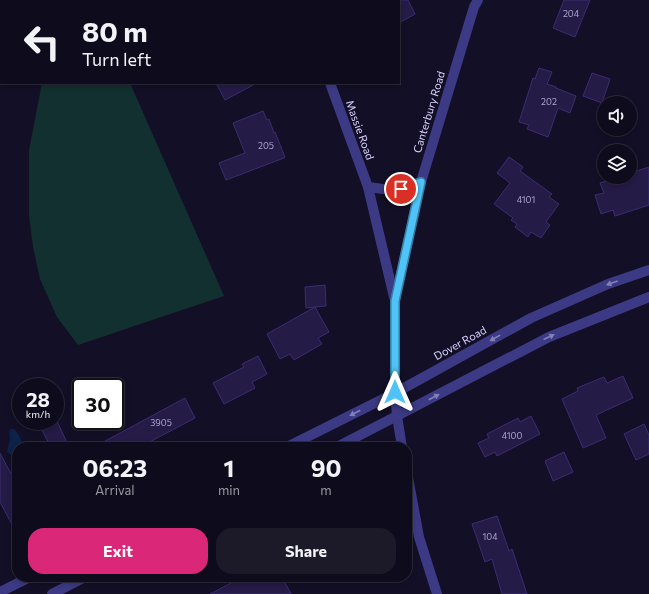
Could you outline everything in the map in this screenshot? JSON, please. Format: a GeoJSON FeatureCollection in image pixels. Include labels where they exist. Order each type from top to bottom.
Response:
{"type":"FeatureCollection","features":[{"type":"Feature","properties":{"kind":"street","name":"Canterbury Road"},"geometry":{"type":"LineString","coordinates":[[401,442],[395,392],[395,301],[421,182],[474,2]]}},
{"type":"Feature","properties":{"kind":"street","name":"Massie Road"},"geometry":{"type":"LineString","coordinates":[[330,84],[368,186],[395,301]]}},
{"type":"Feature","properties":{"kind":"street"},"geometry":{"type":"LineString","coordinates":[[368,186],[384,189],[401,189],[421,182]]}},
{"type":"Feature","properties":{"kind":"street","name":"Dover Road"},"geometry":{"type":"LineString","coordinates":[[297,442],[395,392],[531,318],[608,284],[649,270]]}},
{"type":"Feature","properties":{"kind":"street"},"geometry":{"type":"LineString","coordinates":[[347,442],[549,337],[649,297]]}},
{"type":"Feature","properties":{"kind":"street"},"geometry":{"type":"LineString","coordinates":[[412,499],[419,537],[437,594]]}},
{"type":"Feature","properties":{"kind":"street"},"geometry":{"type":"LineString","coordinates":[[0,592],[20,582]]}},
{"type":"Feature","properties":{"kind":"street"},"geometry":{"type":"LineString","coordinates":[[52,594],[75,582]]}},
{"type":"Feature","properties":{"kind":"green space"},"geometry":{"type":"Polygon","coordinates":[[[42,84],[130,84],[224,296],[78,345],[57,317],[40,279],[33,247],[29,216],[29,150],[42,84]]]}},
{"type":"Feature","properties":{"kind":"water"},"geometry":{"type":"Polygon","coordinates":[[[12,429],[15,430],[22,442],[12,442],[12,456],[7,452],[10,439],[9,431],[12,429]]]}},
{"type":"Feature","properties":{"kind":"building"},"geometry":{"type":"Polygon","coordinates":[[[400,0],[408,0],[415,14],[400,22],[400,0]]]}},
{"type":"Feature","properties":{"kind":"building"},"geometry":{"type":"Polygon","coordinates":[[[564,0],[590,0],[575,37],[553,28],[564,0]]]}},
{"type":"Feature","properties":{"kind":"building"},"geometry":{"type":"Polygon","coordinates":[[[539,68],[552,72],[547,84],[576,96],[570,113],[558,108],[548,137],[527,129],[529,125],[519,122],[533,78],[535,79],[539,68]]]}},
{"type":"Feature","properties":{"kind":"building"},"geometry":{"type":"Polygon","coordinates":[[[592,73],[610,79],[604,96],[597,96],[597,101],[583,96],[592,73]]]}},
{"type":"Feature","properties":{"kind":"building"},"geometry":{"type":"Polygon","coordinates":[[[217,84],[255,84],[225,100],[217,84]]]}},
{"type":"Feature","properties":{"kind":"building"},"geometry":{"type":"Polygon","coordinates":[[[263,111],[267,120],[269,119],[285,157],[226,180],[219,163],[245,153],[233,123],[263,111]]]}},
{"type":"Feature","properties":{"kind":"building"},"geometry":{"type":"Polygon","coordinates":[[[509,157],[523,167],[520,171],[552,194],[549,197],[559,204],[546,222],[550,225],[541,238],[531,232],[528,237],[515,227],[517,224],[511,220],[513,218],[494,204],[510,183],[497,173],[509,157]]]}},
{"type":"Feature","properties":{"kind":"building"},"geometry":{"type":"Polygon","coordinates":[[[649,167],[649,205],[615,216],[613,210],[601,214],[595,195],[604,193],[600,184],[637,184],[637,171],[649,167]]]}},
{"type":"Feature","properties":{"kind":"building"},"geometry":{"type":"Polygon","coordinates":[[[325,285],[326,306],[306,308],[305,287],[325,285]]]}},
{"type":"Feature","properties":{"kind":"building"},"geometry":{"type":"Polygon","coordinates":[[[315,307],[329,332],[318,338],[322,344],[294,360],[290,354],[280,359],[267,334],[315,307]]]}},
{"type":"Feature","properties":{"kind":"building"},"geometry":{"type":"Polygon","coordinates":[[[258,356],[267,374],[252,382],[255,388],[224,404],[213,383],[244,367],[242,364],[258,356]]]}},
{"type":"Feature","properties":{"kind":"building"},"geometry":{"type":"Polygon","coordinates":[[[623,376],[633,398],[596,415],[606,438],[583,448],[562,399],[578,391],[577,388],[604,377],[607,383],[623,376]]]}},
{"type":"Feature","properties":{"kind":"building"},"geometry":{"type":"Polygon","coordinates":[[[185,398],[195,418],[149,442],[103,442],[185,398]]]}},
{"type":"Feature","properties":{"kind":"building"},"geometry":{"type":"Polygon","coordinates":[[[531,416],[540,434],[497,456],[495,452],[485,457],[478,443],[489,438],[487,434],[518,418],[520,422],[531,416]]]}},
{"type":"Feature","properties":{"kind":"building"},"geometry":{"type":"Polygon","coordinates":[[[644,424],[649,435],[649,454],[636,460],[624,434],[644,424]]]}},
{"type":"Feature","properties":{"kind":"building"},"geometry":{"type":"Polygon","coordinates":[[[42,430],[61,430],[67,442],[48,442],[42,430]]]}},
{"type":"Feature","properties":{"kind":"building"},"geometry":{"type":"Polygon","coordinates":[[[564,452],[573,472],[553,481],[545,461],[564,452]]]}},
{"type":"Feature","properties":{"kind":"building"},"geometry":{"type":"Polygon","coordinates":[[[0,453],[12,476],[12,525],[0,502],[0,453]]]}},
{"type":"Feature","properties":{"kind":"building"},"geometry":{"type":"Polygon","coordinates":[[[497,516],[509,551],[512,549],[527,594],[502,594],[492,559],[485,562],[472,524],[497,516]]]}},
{"type":"Feature","properties":{"kind":"building"},"geometry":{"type":"Polygon","coordinates":[[[233,582],[285,582],[291,594],[210,594],[233,582]]]}},
{"type":"Feature","properties":{"kind":"route"},"geometry":{"type":"LineString","coordinates":[[395,392],[395,301],[421,182],[401,189]]}}]}
